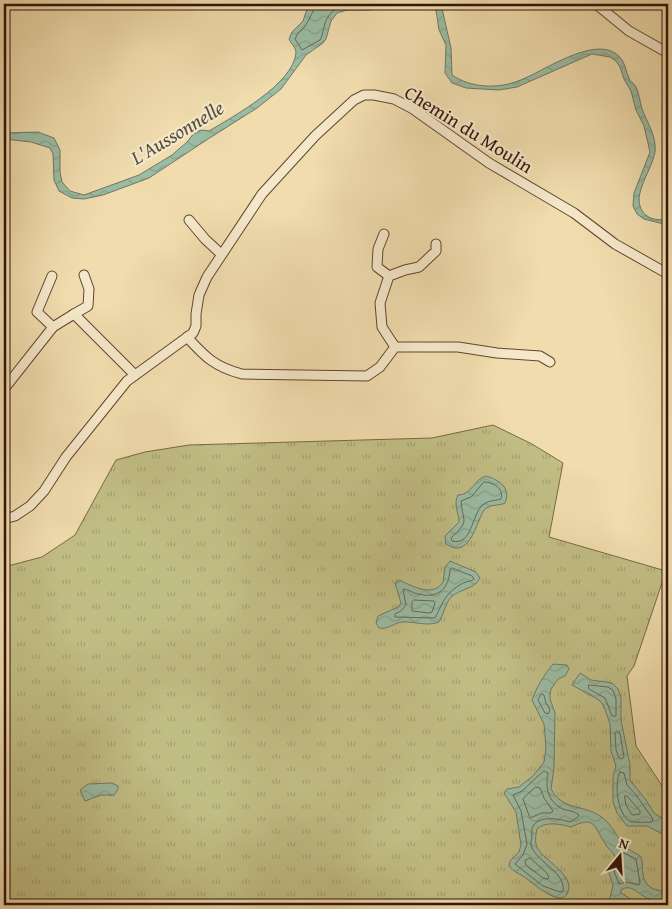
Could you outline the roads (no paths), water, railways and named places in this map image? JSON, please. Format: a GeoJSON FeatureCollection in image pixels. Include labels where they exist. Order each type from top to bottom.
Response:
{"type":"FeatureCollection","features":[{"type":"Feature","properties":{"kind":"street"},"geometry":{"type":"LineString","coordinates":[[596,4],[629,31],[668,53]]}},
{"type":"Feature","properties":{"kind":"street","name":"Chemin du Moulin"},"geometry":{"type":"LineString","coordinates":[[187,337],[193,333],[196,326],[199,295],[222,254],[262,194],[315,136],[354,100],[364,95],[374,95],[394,100],[413,109],[489,163],[574,213],[616,244],[668,274]]}},
{"type":"Feature","properties":{"kind":"street"},"geometry":{"type":"LineString","coordinates":[[189,220],[218,253],[222,254]]}},
{"type":"Feature","properties":{"kind":"street"},"geometry":{"type":"LineString","coordinates":[[384,234],[378,249],[377,267],[389,276]]}},
{"type":"Feature","properties":{"kind":"street"},"geometry":{"type":"LineString","coordinates":[[389,276],[419,267],[436,251],[436,244]]}},
{"type":"Feature","properties":{"kind":"street"},"geometry":{"type":"LineString","coordinates":[[4,389],[53,327],[88,306],[90,289],[84,275]]}},
{"type":"Feature","properties":{"kind":"street"},"geometry":{"type":"LineString","coordinates":[[52,276],[37,312],[53,327]]}},
{"type":"Feature","properties":{"kind":"street"},"geometry":{"type":"LineString","coordinates":[[389,276],[380,303],[382,327],[395,347]]}},
{"type":"Feature","properties":{"kind":"street"},"geometry":{"type":"LineString","coordinates":[[74,314],[135,375]]}},
{"type":"Feature","properties":{"kind":"street"},"geometry":{"type":"LineString","coordinates":[[4,519],[15,516],[30,506],[44,491],[66,456],[127,381],[187,337],[211,362],[227,370],[242,374],[367,376],[380,367],[395,347]]}},
{"type":"Feature","properties":{"kind":"street"},"geometry":{"type":"LineString","coordinates":[[395,347],[458,347],[497,353],[540,356],[550,362]]}},
{"type":"Feature","properties":{"kind":"water"},"geometry":{"type":"Polygon","coordinates":[[[441,4],[451,48],[452,75],[467,83],[476,85],[510,84],[586,51],[600,49],[612,52],[622,60],[630,79],[636,87],[642,109],[655,141],[655,152],[640,194],[640,206],[645,214],[651,218],[668,219],[668,225],[644,219],[637,214],[633,206],[634,193],[650,152],[644,126],[636,110],[631,91],[616,61],[610,57],[592,54],[517,87],[499,90],[466,88],[452,83],[445,73],[446,45],[439,30],[436,10],[432,8],[407,5],[383,6],[370,10],[347,10],[337,13],[331,21],[323,43],[306,55],[281,89],[257,108],[149,178],[103,195],[84,199],[72,198],[59,191],[54,180],[53,154],[50,148],[31,142],[4,139],[4,133],[38,132],[54,138],[60,150],[62,182],[70,191],[84,195],[139,175],[172,155],[195,132],[209,131],[247,108],[274,87],[285,76],[292,65],[296,53],[289,39],[292,32],[303,21],[307,9],[312,5],[441,4]]]}},
{"type":"Feature","properties":{"kind":"water"},"geometry":{"type":"Polygon","coordinates":[[[486,476],[503,485],[507,493],[505,503],[486,508],[468,542],[462,547],[455,548],[446,544],[445,536],[459,522],[456,505],[458,495],[470,490],[479,480],[486,476]]]}},
{"type":"Feature","properties":{"kind":"water"},"geometry":{"type":"Polygon","coordinates":[[[450,561],[476,572],[480,578],[471,587],[451,597],[439,622],[430,624],[402,622],[385,628],[379,628],[376,623],[378,616],[398,607],[401,603],[395,583],[399,580],[428,590],[439,587],[443,582],[445,567],[450,561]]]}},
{"type":"Feature","properties":{"kind":"water"},"geometry":{"type":"Polygon","coordinates":[[[553,664],[567,665],[569,669],[565,676],[558,679],[551,689],[550,695],[555,713],[554,768],[551,789],[561,801],[593,812],[604,819],[624,845],[641,857],[644,879],[648,885],[659,891],[668,891],[668,902],[650,899],[631,888],[625,888],[621,890],[621,893],[636,905],[608,905],[613,886],[608,869],[616,861],[596,828],[590,822],[571,827],[549,824],[537,829],[536,844],[538,850],[563,873],[567,880],[569,887],[564,897],[559,898],[547,893],[509,866],[510,861],[519,852],[521,845],[516,812],[504,793],[507,789],[519,787],[533,776],[544,762],[546,748],[544,724],[532,700],[541,681],[553,664]]]}},
{"type":"Feature","properties":{"kind":"water"},"geometry":{"type":"Polygon","coordinates":[[[580,673],[591,680],[612,683],[618,689],[621,698],[621,720],[630,765],[630,780],[654,813],[668,822],[668,837],[647,826],[627,826],[617,813],[613,802],[613,776],[616,766],[611,751],[610,724],[604,706],[599,700],[572,685],[580,673]]]}},
{"type":"Feature","properties":{"kind":"water"},"geometry":{"type":"Polygon","coordinates":[[[112,783],[118,786],[114,795],[101,795],[85,801],[80,790],[88,784],[112,783]]]}},
{"type":"Feature","properties":{"kind":"water label","name":"L'Aussonnelle"},"geometry":{"type":"Point","coordinates":[177,132]}}]}
